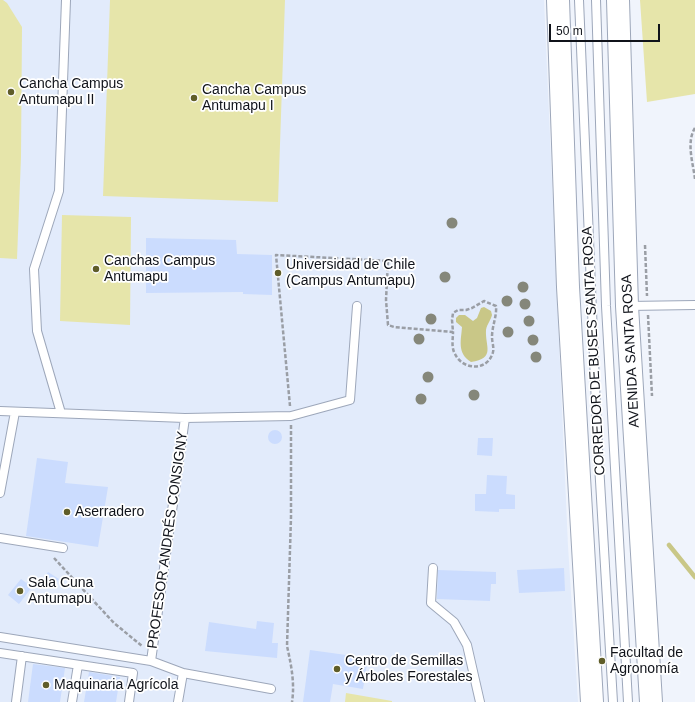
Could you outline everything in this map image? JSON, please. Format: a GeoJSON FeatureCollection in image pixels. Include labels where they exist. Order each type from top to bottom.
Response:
{"type":"FeatureCollection","features":[{"type":"Feature","properties":{"kind":"main road"},"geometry":{"type":"LineString","coordinates":[[558,0],[568,279],[592,702]]}},
{"type":"Feature","properties":{"kind":"main road","name":"AVENIDA SANTA ROSA"},"geometry":{"type":"LineString","coordinates":[[618,0],[637,306],[652,702]]}},
{"type":"Feature","properties":{"kind":"lane"},"geometry":{"type":"LineString","coordinates":[[61,413],[37,331],[34,269],[59,191],[66,0]]}},
{"type":"Feature","properties":{"kind":"lane","name":"CORREDOR DE BUSES SANTA ROSA"},"geometry":{"type":"LineString","coordinates":[[579,0],[597,422],[613,702]]}},
{"type":"Feature","properties":{"kind":"lane","name":"CORREDOR DE BUSES SANTA ROSA"},"geometry":{"type":"LineString","coordinates":[[596,0],[605,298],[628,702]]}},
{"type":"Feature","properties":{"kind":"lane"},"geometry":{"type":"LineString","coordinates":[[637,306],[695,305]]}},
{"type":"Feature","properties":{"kind":"lane"},"geometry":{"type":"LineString","coordinates":[[0,411],[185,418],[291,416],[350,400],[357,306]]}},
{"type":"Feature","properties":{"kind":"lane"},"geometry":{"type":"LineString","coordinates":[[0,493],[15,412]]}},
{"type":"Feature","properties":{"kind":"lane","name":"PROFESOR ANDRÉS CONSIGNY"},"geometry":{"type":"LineString","coordinates":[[151,661],[185,418]]}},
{"type":"Feature","properties":{"kind":"lane"},"geometry":{"type":"LineString","coordinates":[[0,538],[63,548]]}},
{"type":"Feature","properties":{"kind":"lane"},"geometry":{"type":"LineString","coordinates":[[433,568],[431,603],[454,622],[467,645],[480,702]]}},
{"type":"Feature","properties":{"kind":"lane"},"geometry":{"type":"LineString","coordinates":[[0,637],[151,661],[182,673],[271,689]]}},
{"type":"Feature","properties":{"kind":"lane"},"geometry":{"type":"LineString","coordinates":[[0,653],[133,673],[129,702]]}},
{"type":"Feature","properties":{"kind":"lane"},"geometry":{"type":"LineString","coordinates":[[16,702],[22,656]]}},
{"type":"Feature","properties":{"kind":"lane"},"geometry":{"type":"LineString","coordinates":[[72,702],[78,665]]}},
{"type":"Feature","properties":{"kind":"lane"},"geometry":{"type":"LineString","coordinates":[[178,702],[182,673]]}},
{"type":"Feature","properties":{"kind":"path"},"geometry":{"type":"LineString","coordinates":[[695,128],[691,137],[691,153],[695,179]]}},
{"type":"Feature","properties":{"kind":"path"},"geometry":{"type":"LineString","coordinates":[[645,243],[637,306],[653,401]]}},
{"type":"Feature","properties":{"kind":"path"},"geometry":{"type":"LineString","coordinates":[[292,702],[292,680],[287,646],[291,517],[291,416],[276,255],[388,261],[386,300],[388,325],[394,327],[453,332]]}},
{"type":"Feature","properties":{"kind":"path"},"geometry":{"type":"LineString","coordinates":[[484,301],[496,306],[497,312],[492,335],[494,347],[492,355],[486,363],[476,367],[468,366],[461,362],[455,354],[452,340],[453,332],[453,313],[458,310],[466,310],[484,301]]}},
{"type":"Feature","properties":{"kind":"path"},"geometry":{"type":"LineString","coordinates":[[40,544],[114,623],[135,642],[152,652]]}},
{"type":"Feature","properties":{"kind":"shaded area","name":"Universidad de Chile (Campus Antumapu)"},"geometry":{"type":"Polygon","coordinates":[[[0,0],[544,0],[568,546],[578,702],[0,702],[0,0]]]}},
{"type":"Feature","properties":{"kind":"shaded area","name":"Cancha Campus Antumapu II"},"geometry":{"type":"Polygon","coordinates":[[[0,0],[7,3],[22,27],[21,157],[17,259],[0,258],[0,0]]]}},
{"type":"Feature","properties":{"kind":"shaded area","name":"Cancha Campus Antumapu I"},"geometry":{"type":"Polygon","coordinates":[[[110,0],[285,0],[278,202],[103,196],[110,0]]]}},
{"type":"Feature","properties":{"kind":"shaded area"},"geometry":{"type":"Polygon","coordinates":[[[640,0],[695,0],[695,94],[647,102],[640,0]]]}},
{"type":"Feature","properties":{"kind":"shaded area","name":"Canchas Campus Antumapu"},"geometry":{"type":"Polygon","coordinates":[[[62,215],[131,217],[130,325],[60,321],[62,215]]]}},
{"type":"Feature","properties":{"kind":"shaded area"},"geometry":{"type":"Polygon","coordinates":[[[484,307],[491,311],[492,315],[486,330],[488,351],[484,358],[471,362],[462,351],[462,327],[456,322],[456,318],[459,315],[465,315],[473,321],[477,318],[481,308],[484,307]]]}},
{"type":"Feature","properties":{"kind":"shaded area"},"geometry":{"type":"Polygon","coordinates":[[[346,693],[392,701],[392,702],[345,702],[346,693]]]}},
{"type":"Feature","properties":{"kind":"building"},"geometry":{"type":"Polygon","coordinates":[[[146,238],[236,240],[237,254],[272,255],[272,295],[243,294],[243,292],[146,293],[146,238]]]}},
{"type":"Feature","properties":{"kind":"building"},"geometry":{"type":"Polygon","coordinates":[[[272,430],[278,430],[282,434],[282,440],[278,444],[272,444],[268,440],[268,434],[272,430]]]}},
{"type":"Feature","properties":{"kind":"building"},"geometry":{"type":"Polygon","coordinates":[[[478,438],[493,438],[492,456],[477,455],[478,438]]]}},
{"type":"Feature","properties":{"kind":"building","name":"Aserradero"},"geometry":{"type":"Polygon","coordinates":[[[37,458],[68,462],[65,483],[108,487],[98,547],[26,536],[37,458]]]}},
{"type":"Feature","properties":{"kind":"building"},"geometry":{"type":"Polygon","coordinates":[[[487,475],[507,476],[506,494],[515,495],[515,509],[499,509],[499,512],[475,511],[475,494],[486,494],[487,475]]]}},
{"type":"Feature","properties":{"kind":"building"},"geometry":{"type":"Polygon","coordinates":[[[564,568],[565,591],[519,593],[517,570],[564,568]]]}},
{"type":"Feature","properties":{"kind":"building"},"geometry":{"type":"Polygon","coordinates":[[[438,570],[496,572],[496,584],[491,584],[490,601],[437,599],[438,570]]]}},
{"type":"Feature","properties":{"kind":"building"},"geometry":{"type":"Polygon","coordinates":[[[48,572],[59,579],[52,589],[42,582],[48,572]]]}},
{"type":"Feature","properties":{"kind":"building","name":"Sala Cuna Antumapu"},"geometry":{"type":"Polygon","coordinates":[[[21,579],[32,587],[19,604],[8,595],[21,579]]]}},
{"type":"Feature","properties":{"kind":"building"},"geometry":{"type":"Polygon","coordinates":[[[257,621],[274,623],[272,643],[278,643],[277,658],[205,651],[209,622],[256,629],[257,621]]]}},
{"type":"Feature","properties":{"kind":"building","name":"Centro de Semillas y Árboles Forestales"},"geometry":{"type":"Polygon","coordinates":[[[310,650],[368,658],[363,689],[333,684],[330,702],[303,702],[310,650]]]}},
{"type":"Feature","properties":{"kind":"building","name":"Maquinaria Agrícola"},"geometry":{"type":"Polygon","coordinates":[[[33,664],[65,668],[60,702],[28,702],[33,664]]]}},
{"type":"Feature","properties":{"kind":"building","name":"Maquinaria Agrícola"},"geometry":{"type":"Polygon","coordinates":[[[89,672],[120,677],[116,702],[84,702],[89,672]]]}},
{"type":"Feature","properties":{"kind":"waterway"},"geometry":{"type":"LineString","coordinates":[[669,545],[695,577]]}},
{"type":"Feature","properties":{"kind":"place","name":"Cancha Campus Antumapu II"},"geometry":{"type":"Point","coordinates":[11,92]}},
{"type":"Feature","properties":{"kind":"place","name":"Cancha Campus Antumapu I"},"geometry":{"type":"Point","coordinates":[194,98]}},
{"type":"Feature","properties":{"kind":"place","name":"Canchas Campus Antumapu"},"geometry":{"type":"Point","coordinates":[96,269]}},
{"type":"Feature","properties":{"kind":"place","name":"Universidad de Chile (Campus Antumapu)"},"geometry":{"type":"Point","coordinates":[278,273]}},
{"type":"Feature","properties":{"kind":"place","name":"Aserradero"},"geometry":{"type":"Point","coordinates":[67,512]}},
{"type":"Feature","properties":{"kind":"place","name":"Sala Cuna Antumapu"},"geometry":{"type":"Point","coordinates":[20,591]}},
{"type":"Feature","properties":{"kind":"place","name":"Facultad de Agronomía"},"geometry":{"type":"Point","coordinates":[602,661]}},
{"type":"Feature","properties":{"kind":"place","name":"Centro de Semillas y Árboles Forestales"},"geometry":{"type":"Point","coordinates":[337,669]}},
{"type":"Feature","properties":{"kind":"place","name":"Maquinaria Agrícola"},"geometry":{"type":"Point","coordinates":[46,685]}}]}
